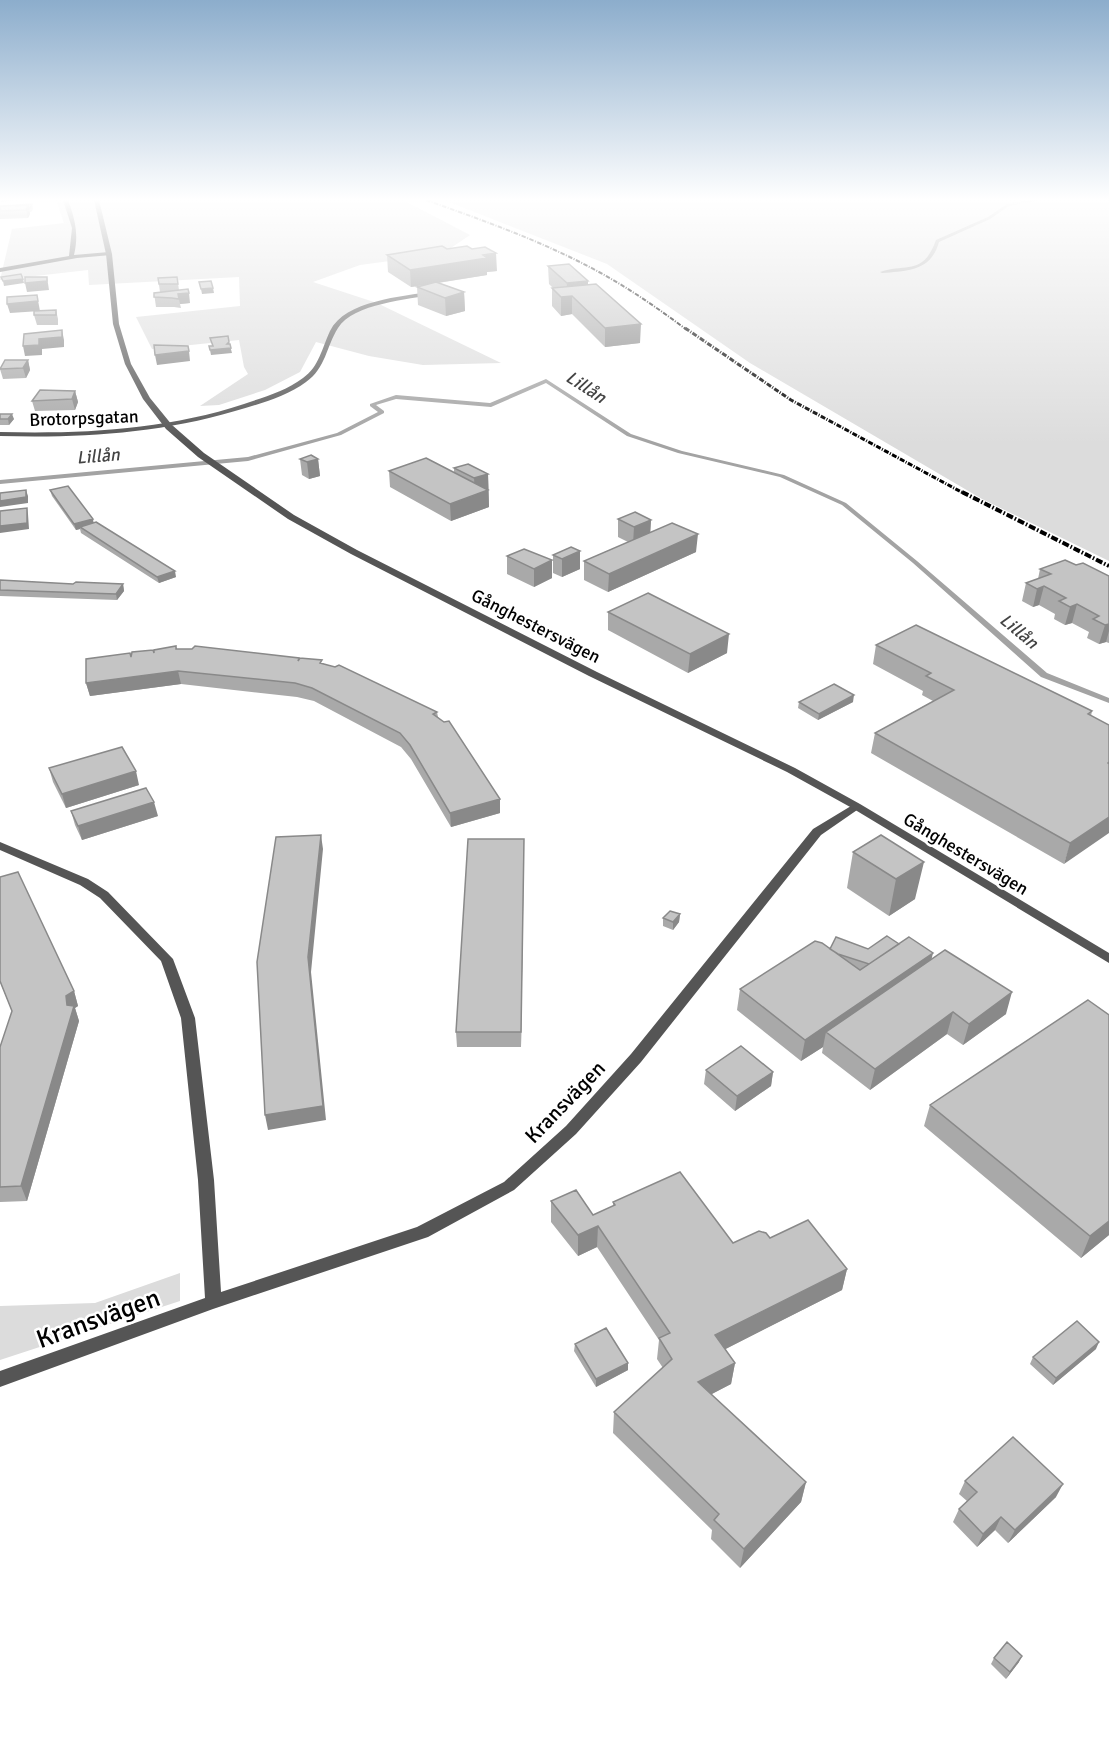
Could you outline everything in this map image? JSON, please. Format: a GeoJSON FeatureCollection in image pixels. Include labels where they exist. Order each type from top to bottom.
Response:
{"type":"FeatureCollection","features":[{"type":"Feature","properties":{"kind":"street","name":"Gånghestersvägen"},"geometry":{"type":"LineString","coordinates":[[112,281],[116,324],[128,364],[147,399],[169,427],[201,454],[291,517],[354,552],[593,675],[791,770],[856,806],[1109,959]]}},
{"type":"Feature","properties":{"kind":"street","name":"Brotorpsgatan"},"geometry":{"type":"LineString","coordinates":[[0,434],[134,432],[169,427],[263,400],[304,381],[319,368],[337,325],[349,315],[382,303],[438,292]]}},
{"type":"Feature","properties":{"kind":"street","name":"Kransvägen"},"geometry":{"type":"LineString","coordinates":[[0,1379],[213,1302],[422,1232],[509,1186],[571,1130],[636,1058],[817,832],[856,806]]}},
{"type":"Feature","properties":{"kind":"street"},"geometry":{"type":"LineString","coordinates":[[0,846],[84,882],[104,895],[167,959],[188,1018],[206,1180],[213,1302]]}},
{"type":"Feature","properties":{"kind":"shaded area"},"geometry":{"type":"Polygon","coordinates":[[[89,281],[158,281],[89,285],[89,281]]]}},
{"type":"Feature","properties":{"kind":"shaded area"},"geometry":{"type":"Polygon","coordinates":[[[239,281],[315,281],[313,282],[377,303],[501,363],[423,365],[369,356],[316,342],[300,372],[265,390],[219,405],[200,406],[248,374],[244,367],[239,340],[152,349],[136,317],[240,306],[239,281]]]}},
{"type":"Feature","properties":{"kind":"shaded area"},"geometry":{"type":"Polygon","coordinates":[[[632,281],[1109,281],[1109,561],[982,499],[750,363],[632,281]]]}},
{"type":"Feature","properties":{"kind":"shaded area"},"geometry":{"type":"Polygon","coordinates":[[[180,1273],[180,1301],[0,1360],[0,1306],[95,1303],[180,1273]]]}},
{"type":"Feature","properties":{"kind":"building"},"geometry":{"type":"Polygon","coordinates":[[[159,281],[178,281],[178,284],[159,284],[159,281]]]}},
{"type":"Feature","properties":{"kind":"building"},"geometry":{"type":"Polygon","coordinates":[[[211,281],[213,288],[201,289],[199,282],[211,281]]]}},
{"type":"Feature","properties":{"kind":"building"},"geometry":{"type":"Polygon","coordinates":[[[436,282],[464,292],[445,298],[417,287],[436,282]]]}},
{"type":"Feature","properties":{"kind":"building"},"geometry":{"type":"Polygon","coordinates":[[[596,284],[641,324],[605,328],[572,296],[561,297],[552,288],[596,284]]]}},
{"type":"Feature","properties":{"kind":"building"},"geometry":{"type":"Polygon","coordinates":[[[188,289],[189,293],[178,294],[179,299],[154,297],[154,293],[188,289]]]}},
{"type":"Feature","properties":{"kind":"building"},"geometry":{"type":"Polygon","coordinates":[[[37,295],[38,301],[7,304],[7,297],[37,295]]]}},
{"type":"Feature","properties":{"kind":"building"},"geometry":{"type":"Polygon","coordinates":[[[56,310],[56,315],[34,315],[34,311],[56,310]]]}},
{"type":"Feature","properties":{"kind":"building"},"geometry":{"type":"Polygon","coordinates":[[[62,330],[62,337],[39,339],[39,345],[23,346],[24,334],[62,330]]]}},
{"type":"Feature","properties":{"kind":"building"},"geometry":{"type":"Polygon","coordinates":[[[228,336],[227,344],[230,344],[231,348],[210,350],[209,346],[213,346],[210,338],[228,336]]]}},
{"type":"Feature","properties":{"kind":"building"},"geometry":{"type":"Polygon","coordinates":[[[154,345],[188,346],[189,351],[155,355],[154,345]]]}},
{"type":"Feature","properties":{"kind":"building"},"geometry":{"type":"Polygon","coordinates":[[[5,360],[28,360],[23,368],[0,369],[5,360]]]}},
{"type":"Feature","properties":{"kind":"building"},"geometry":{"type":"Polygon","coordinates":[[[40,390],[75,391],[72,399],[32,401],[40,390]]]}},
{"type":"Feature","properties":{"kind":"building"},"geometry":{"type":"Polygon","coordinates":[[[0,414],[12,414],[8,419],[0,419],[0,414]]]}},
{"type":"Feature","properties":{"kind":"building"},"geometry":{"type":"Polygon","coordinates":[[[311,455],[318,459],[307,462],[300,459],[311,455]]]}},
{"type":"Feature","properties":{"kind":"building"},"geometry":{"type":"Polygon","coordinates":[[[426,458],[488,490],[450,504],[389,471],[426,458]]]}},
{"type":"Feature","properties":{"kind":"building"},"geometry":{"type":"Polygon","coordinates":[[[468,464],[488,474],[474,478],[454,468],[468,464]]]}},
{"type":"Feature","properties":{"kind":"building"},"geometry":{"type":"Polygon","coordinates":[[[68,486],[93,519],[74,524],[50,490],[68,486]]]}},
{"type":"Feature","properties":{"kind":"building"},"geometry":{"type":"Polygon","coordinates":[[[26,490],[26,497],[0,501],[0,493],[26,490]]]}},
{"type":"Feature","properties":{"kind":"building"},"geometry":{"type":"Polygon","coordinates":[[[27,508],[27,523],[0,526],[0,511],[27,508]]]}},
{"type":"Feature","properties":{"kind":"building"},"geometry":{"type":"Polygon","coordinates":[[[635,512],[651,520],[634,527],[618,519],[635,512]]]}},
{"type":"Feature","properties":{"kind":"building"},"geometry":{"type":"Polygon","coordinates":[[[96,522],[175,571],[157,577],[80,527],[96,522]]]}},
{"type":"Feature","properties":{"kind":"building"},"geometry":{"type":"Polygon","coordinates":[[[672,523],[698,534],[609,574],[584,561],[672,523]]]}},
{"type":"Feature","properties":{"kind":"building"},"geometry":{"type":"Polygon","coordinates":[[[571,547],[580,551],[562,559],[553,555],[571,547]]]}},
{"type":"Feature","properties":{"kind":"building"},"geometry":{"type":"Polygon","coordinates":[[[524,549],[552,560],[534,569],[507,556],[524,549]]]}},
{"type":"Feature","properties":{"kind":"building"},"geometry":{"type":"Polygon","coordinates":[[[1065,560],[1076,565],[1083,563],[1109,576],[1109,624],[1105,625],[1093,619],[1099,616],[1077,604],[1070,607],[1059,601],[1066,598],[1044,586],[1037,589],[1026,583],[1051,574],[1040,569],[1065,560]]]}},
{"type":"Feature","properties":{"kind":"building"},"geometry":{"type":"Polygon","coordinates":[[[0,580],[123,584],[116,594],[0,590],[0,580]]]}},
{"type":"Feature","properties":{"kind":"building"},"geometry":{"type":"Polygon","coordinates":[[[648,593],[729,634],[690,654],[608,612],[648,593]]]}},
{"type":"Feature","properties":{"kind":"building"},"geometry":{"type":"Polygon","coordinates":[[[916,625],[1092,711],[1088,714],[1109,725],[1109,817],[1070,843],[875,733],[954,690],[926,676],[931,673],[876,645],[916,625]]]}},
{"type":"Feature","properties":{"kind":"building"},"geometry":{"type":"Polygon","coordinates":[[[176,646],[176,649],[192,649],[195,646],[299,658],[298,661],[300,658],[322,660],[320,663],[335,667],[339,665],[437,712],[433,714],[444,722],[449,721],[500,799],[450,813],[410,745],[400,733],[312,688],[295,683],[178,671],[86,683],[86,659],[130,653],[131,657],[132,652],[153,650],[154,653],[154,650],[176,646]]]}},
{"type":"Feature","properties":{"kind":"building"},"geometry":{"type":"Polygon","coordinates":[[[834,684],[854,695],[819,714],[799,702],[834,684]]]}},
{"type":"Feature","properties":{"kind":"building"},"geometry":{"type":"Polygon","coordinates":[[[122,747],[136,771],[62,794],[49,768],[122,747]]]}},
{"type":"Feature","properties":{"kind":"building"},"geometry":{"type":"Polygon","coordinates":[[[146,788],[154,802],[78,826],[71,811],[146,788]]]}},
{"type":"Feature","properties":{"kind":"building"},"geometry":{"type":"Polygon","coordinates":[[[321,835],[308,957],[323,1106],[265,1115],[257,962],[276,837],[321,835]]]}},
{"type":"Feature","properties":{"kind":"building"},"geometry":{"type":"Polygon","coordinates":[[[881,835],[924,862],[896,879],[853,852],[881,835]]]}},
{"type":"Feature","properties":{"kind":"building"},"geometry":{"type":"Polygon","coordinates":[[[468,839],[524,839],[521,1032],[456,1032],[468,839]]]}},
{"type":"Feature","properties":{"kind":"building"},"geometry":{"type":"Polygon","coordinates":[[[18,872],[74,991],[66,996],[67,1005],[74,1006],[21,1186],[0,1187],[0,1047],[12,1011],[0,981],[0,877],[18,872]]]}},
{"type":"Feature","properties":{"kind":"building"},"geometry":{"type":"Polygon","coordinates":[[[670,911],[680,914],[673,922],[663,918],[670,911]]]}},
{"type":"Feature","properties":{"kind":"building"},"geometry":{"type":"Polygon","coordinates":[[[887,936],[899,944],[869,964],[830,949],[836,937],[868,949],[887,936]]]}},
{"type":"Feature","properties":{"kind":"building"},"geometry":{"type":"Polygon","coordinates":[[[909,937],[933,953],[805,1040],[740,989],[815,941],[822,943],[860,970],[909,937]]]}},
{"type":"Feature","properties":{"kind":"building"},"geometry":{"type":"Polygon","coordinates":[[[945,950],[1012,992],[969,1024],[953,1012],[875,1069],[826,1032],[945,950]]]}},
{"type":"Feature","properties":{"kind":"building"},"geometry":{"type":"Polygon","coordinates":[[[1088,1000],[1109,1015],[1109,1221],[1090,1236],[930,1105],[1088,1000]]]}},
{"type":"Feature","properties":{"kind":"building"},"geometry":{"type":"Polygon","coordinates":[[[741,1046],[773,1072],[737,1096],[706,1070],[741,1046]]]}},
{"type":"Feature","properties":{"kind":"building"},"geometry":{"type":"Polygon","coordinates":[[[680,1172],[733,1243],[759,1231],[766,1233],[770,1238],[808,1220],[847,1269],[715,1335],[735,1363],[698,1382],[806,1482],[744,1549],[714,1520],[719,1514],[614,1412],[672,1359],[659,1338],[670,1333],[598,1226],[578,1235],[551,1201],[576,1190],[593,1215],[615,1205],[613,1202],[680,1172]]]}},
{"type":"Feature","properties":{"kind":"building"},"geometry":{"type":"Polygon","coordinates":[[[1077,1321],[1099,1342],[1056,1378],[1033,1357],[1077,1321]]]}},
{"type":"Feature","properties":{"kind":"building"},"geometry":{"type":"Polygon","coordinates":[[[606,1328],[628,1363],[596,1379],[575,1344],[606,1328]]]}},
{"type":"Feature","properties":{"kind":"building"},"geometry":{"type":"Polygon","coordinates":[[[1013,1437],[1063,1484],[1015,1530],[1001,1517],[983,1534],[959,1509],[977,1492],[965,1481],[1013,1437]]]}},
{"type":"Feature","properties":{"kind":"building"},"geometry":{"type":"Polygon","coordinates":[[[1007,1642],[1022,1656],[1010,1672],[994,1658],[1007,1642]]]}},
{"type":"Feature","properties":{"kind":"waterway","name":"Lillån"},"geometry":{"type":"LineString","coordinates":[[0,482],[248,459],[339,434],[382,412],[372,405],[396,397],[491,405],[546,381],[629,435],[680,452],[782,476],[844,504],[915,562],[1044,675],[1109,701]]}},
{"type":"Feature","properties":{"kind":"railway"},"geometry":{"type":"LineString","coordinates":[[615,281],[687,330]]}},
{"type":"Feature","properties":{"kind":"railway"},"geometry":{"type":"LineString","coordinates":[[685,328],[791,400],[965,494]]}},
{"type":"Feature","properties":{"kind":"railway"},"geometry":{"type":"LineString","coordinates":[[962,492],[1109,566]]}}]}
